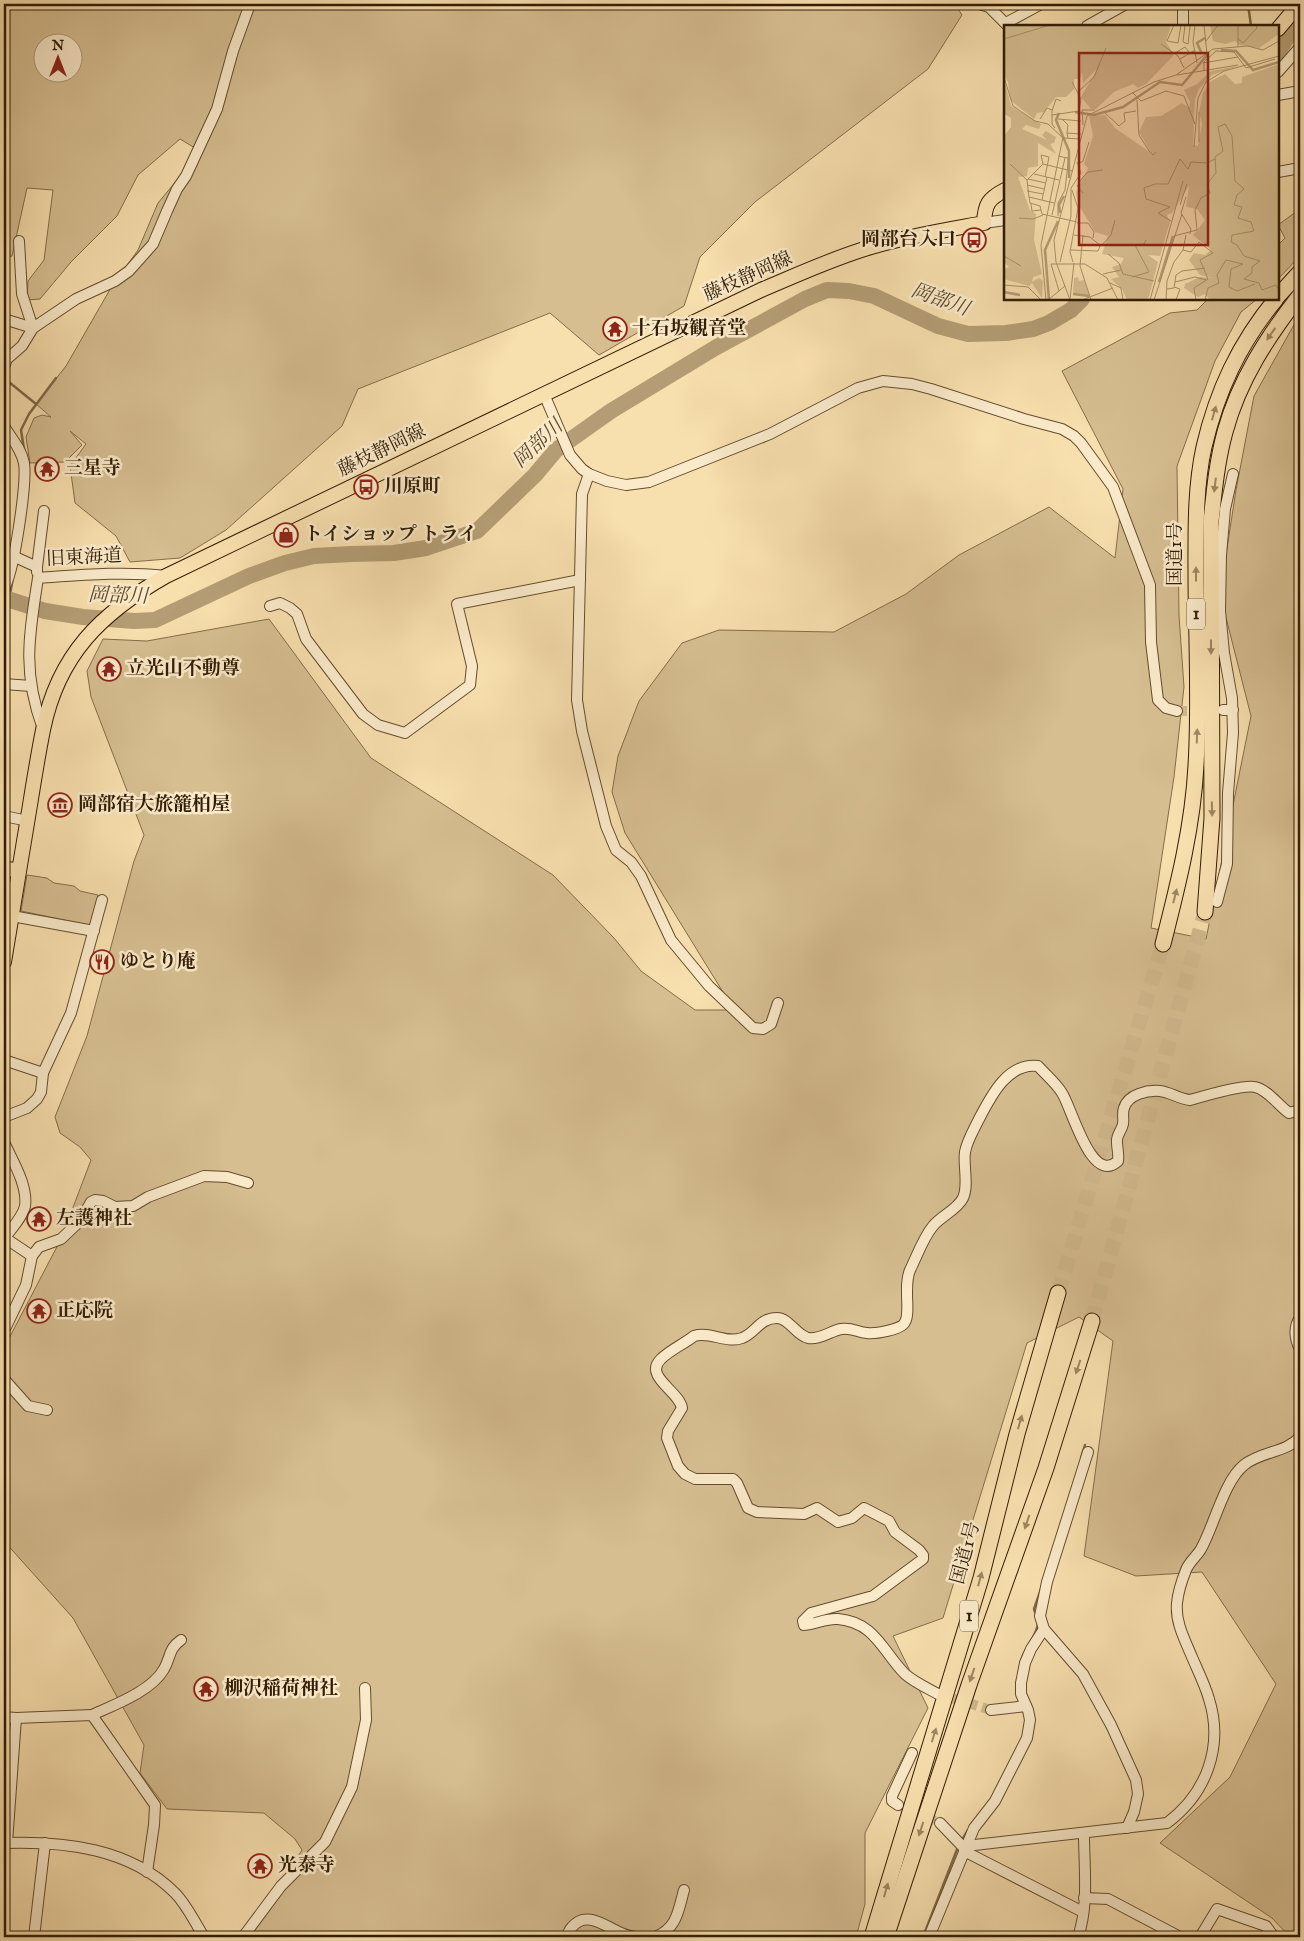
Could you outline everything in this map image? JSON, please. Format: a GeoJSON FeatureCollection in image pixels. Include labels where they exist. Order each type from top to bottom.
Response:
{"type":"FeatureCollection","features":[{"type":"Feature","properties":{"kind":"highway","name":"国道1号"},"geometry":{"type":"LineString","coordinates":[[1279,295],[1300,272]]}},
{"type":"Feature","properties":{"kind":"highway","name":"国道1号"},"geometry":{"type":"LineString","coordinates":[[1205,912],[1212,818],[1211,522],[1215,481],[1225,431],[1246,376],[1260,350],[1300,295]]}},
{"type":"Feature","properties":{"kind":"highway","name":"国道1号"},"geometry":{"type":"LineString","coordinates":[[1163,944],[1186,851],[1196,766],[1198,706],[1196,537],[1197,498],[1204,449],[1217,402],[1230,370],[1255,324],[1275,300]]}},
{"type":"Feature","properties":{"kind":"highway","name":"国道1号"},"geometry":{"type":"LineString","coordinates":[[872,1937],[981,1578],[1017,1434],[1058,1293]]}},
{"type":"Feature","properties":{"kind":"highway","name":"1"},"geometry":{"type":"LineString","coordinates":[[886,1937],[969,1685],[1046,1468],[1092,1321]]}},
{"type":"Feature","properties":{"kind":"main road"},"geometry":{"type":"LineString","coordinates":[[1279,27],[1299,4]]}},
{"type":"Feature","properties":{"kind":"main road"},"geometry":{"type":"LineString","coordinates":[[984,223],[986,206],[990,198],[1004,191]]}},
{"type":"Feature","properties":{"kind":"main road","name":"藤枝静岡線"},"geometry":{"type":"LineString","coordinates":[[4,962],[43,729],[56,686],[64,671],[93,630],[117,608],[140,591],[166,576],[720,309],[815,267],[870,247],[917,235],[984,223]]}},
{"type":"Feature","properties":{"kind":"main road"},"geometry":{"type":"LineString","coordinates":[[4,869],[19,870]]}},
{"type":"Feature","properties":{"kind":"street"},"geometry":{"type":"LineString","coordinates":[[4,366],[7,359],[22,346],[33,328],[76,298],[100,289],[122,276],[129,271],[153,244],[217,109],[233,51],[250,4]]}},
{"type":"Feature","properties":{"kind":"street"},"geometry":{"type":"LineString","coordinates":[[980,4],[989,7],[1007,25],[1041,4]]}},
{"type":"Feature","properties":{"kind":"street"},"geometry":{"type":"LineString","coordinates":[[1089,25],[1126,4]]}},
{"type":"Feature","properties":{"kind":"street"},"geometry":{"type":"LineString","coordinates":[[1183,4],[1183,25]]}},
{"type":"Feature","properties":{"kind":"street"},"geometry":{"type":"LineString","coordinates":[[1279,71],[1300,47]]}},
{"type":"Feature","properties":{"kind":"street"},"geometry":{"type":"LineString","coordinates":[[1279,95],[1300,91]]}},
{"type":"Feature","properties":{"kind":"street"},"geometry":{"type":"LineString","coordinates":[[1279,172],[1300,168]]}},
{"type":"Feature","properties":{"kind":"street"},"geometry":{"type":"LineString","coordinates":[[984,223],[1004,220]]}},
{"type":"Feature","properties":{"kind":"street"},"geometry":{"type":"LineString","coordinates":[[19,241],[22,294],[33,328]]}},
{"type":"Feature","properties":{"kind":"street"},"geometry":{"type":"LineString","coordinates":[[4,319],[33,328]]}},
{"type":"Feature","properties":{"kind":"street"},"geometry":{"type":"LineString","coordinates":[[544,394],[570,455],[582,469],[607,481],[626,485],[649,482],[770,434],[858,388],[872,383],[894,381],[931,389],[1024,419],[1062,428],[1081,443],[1113,487],[1150,585],[1151,642],[1158,700],[1166,708],[1176,711]]}},
{"type":"Feature","properties":{"kind":"street"},"geometry":{"type":"LineString","coordinates":[[4,426],[18,446],[24,468],[19,532],[4,588]]}},
{"type":"Feature","properties":{"kind":"street"},"geometry":{"type":"LineString","coordinates":[[589,474],[582,494],[577,700],[582,732],[606,826],[616,850],[631,862],[640,876],[671,940],[710,986],[753,1028],[763,1029],[771,1024],[778,1003]]}},
{"type":"Feature","properties":{"kind":"street"},"geometry":{"type":"LineString","coordinates":[[1217,902],[1226,864],[1228,793],[1228,710],[1220,611],[1221,555],[1225,509],[1233,474]]}},
{"type":"Feature","properties":{"kind":"street"},"geometry":{"type":"LineString","coordinates":[[38,578],[37,567],[44,511]]}},
{"type":"Feature","properties":{"kind":"street"},"geometry":{"type":"LineString","coordinates":[[13,556],[37,567]]}},
{"type":"Feature","properties":{"kind":"street","name":"旧東海道"},"geometry":{"type":"LineString","coordinates":[[43,729],[31,686],[28,657],[31,618],[38,578],[140,573],[166,576]]}},
{"type":"Feature","properties":{"kind":"street"},"geometry":{"type":"LineString","coordinates":[[270,606],[280,603],[297,614],[306,639],[363,714],[378,724],[405,733],[470,685],[472,666],[457,604],[580,580]]}},
{"type":"Feature","properties":{"kind":"street"},"geometry":{"type":"LineString","coordinates":[[4,684],[31,686]]}},
{"type":"Feature","properties":{"kind":"street"},"geometry":{"type":"LineString","coordinates":[[4,816],[28,821]]}},
{"type":"Feature","properties":{"kind":"street"},"geometry":{"type":"LineString","coordinates":[[4,1117],[33,1103],[41,1092],[43,1073],[71,1013],[102,900]]}},
{"type":"Feature","properties":{"kind":"street"},"geometry":{"type":"LineString","coordinates":[[12,916],[94,931]]}},
{"type":"Feature","properties":{"kind":"street"},"geometry":{"type":"LineString","coordinates":[[4,1060],[43,1073]]}},
{"type":"Feature","properties":{"kind":"street"},"geometry":{"type":"LineString","coordinates":[[938,1694],[906,1674],[875,1635],[866,1629],[840,1619],[828,1618],[804,1625],[803,1621],[811,1613],[874,1596],[923,1560],[923,1555],[919,1550],[896,1532],[889,1521],[864,1508],[852,1518],[838,1522],[817,1508],[804,1514],[757,1512],[748,1508],[737,1483],[733,1479],[695,1479],[685,1474],[678,1466],[667,1438],[668,1431],[682,1408],[680,1401],[658,1378],[657,1364],[661,1359],[694,1336],[700,1334],[741,1339],[749,1335],[758,1325],[766,1320],[776,1318],[783,1319],[799,1334],[813,1338],[842,1329],[851,1328],[868,1334],[901,1327],[906,1322],[906,1284],[909,1272],[932,1228],[962,1200],[965,1192],[965,1151],[968,1140],[994,1090],[1022,1067],[1038,1066],[1063,1094],[1093,1157],[1102,1166],[1108,1167],[1118,1161],[1119,1153],[1116,1139],[1123,1124],[1124,1108],[1136,1095],[1150,1091],[1162,1091],[1181,1099],[1190,1100],[1246,1086],[1255,1087],[1289,1113],[1300,1110]]}},
{"type":"Feature","properties":{"kind":"street"},"geometry":{"type":"LineString","coordinates":[[4,1142],[25,1192],[25,1206],[4,1239],[32,1256]]}},
{"type":"Feature","properties":{"kind":"street"},"geometry":{"type":"LineString","coordinates":[[4,1329],[26,1285],[32,1256],[40,1247],[62,1239],[80,1221],[91,1202],[95,1200],[102,1201],[115,1207],[133,1206],[148,1197],[204,1176],[227,1177],[248,1183]]}},
{"type":"Feature","properties":{"kind":"street"},"geometry":{"type":"LineString","coordinates":[[1300,1318],[1297,1322],[1295,1335],[1300,1349]]}},
{"type":"Feature","properties":{"kind":"street"},"geometry":{"type":"LineString","coordinates":[[4,1379],[28,1406],[47,1410]]}},
{"type":"Feature","properties":{"kind":"street"},"geometry":{"type":"LineString","coordinates":[[965,1849],[1167,1823],[1181,1812],[1198,1792],[1208,1770],[1213,1750],[1213,1719],[1210,1700],[1178,1621],[1177,1603],[1181,1585],[1186,1568],[1201,1550],[1226,1491],[1242,1466],[1255,1457],[1293,1445],[1300,1437]]}},
{"type":"Feature","properties":{"kind":"street"},"geometry":{"type":"LineString","coordinates":[[1088,1452],[1046,1582],[1040,1616],[1044,1629],[1082,1674],[1111,1726],[1136,1780],[1138,1794],[1134,1812],[1126,1828]]}},
{"type":"Feature","properties":{"kind":"street"},"geometry":{"type":"LineString","coordinates":[[929,1937],[974,1828],[995,1801],[1027,1738],[1030,1720],[1021,1694],[1021,1682],[1025,1663],[1031,1649],[1044,1629]]}},
{"type":"Feature","properties":{"kind":"street"},"geometry":{"type":"LineString","coordinates":[[4,1717],[92,1715],[131,1697],[152,1682],[164,1670],[172,1646],[181,1640]]}},
{"type":"Feature","properties":{"kind":"street"},"geometry":{"type":"LineString","coordinates":[[243,1937],[281,1886],[325,1842],[352,1787],[366,1720],[365,1688]]}},
{"type":"Feature","properties":{"kind":"street"},"geometry":{"type":"LineString","coordinates":[[991,1710],[1026,1706]]}},
{"type":"Feature","properties":{"kind":"street"},"geometry":{"type":"LineString","coordinates":[[92,1715],[155,1804],[148,1872]]}},
{"type":"Feature","properties":{"kind":"street"},"geometry":{"type":"LineString","coordinates":[[16,1718],[5,1843],[88,1847],[111,1854],[143,1868],[174,1892],[204,1937]]}},
{"type":"Feature","properties":{"kind":"street"},"geometry":{"type":"LineString","coordinates":[[898,1805],[892,1801],[892,1796],[912,1753]]}},
{"type":"Feature","properties":{"kind":"street"},"geometry":{"type":"LineString","coordinates":[[940,1823],[965,1849],[1083,1912]]}},
{"type":"Feature","properties":{"kind":"street"},"geometry":{"type":"LineString","coordinates":[[1078,1937],[1082,1926],[1084,1898],[1084,1834]]}},
{"type":"Feature","properties":{"kind":"street"},"geometry":{"type":"LineString","coordinates":[[34,1937],[45,1844]]}},
{"type":"Feature","properties":{"kind":"street"},"geometry":{"type":"LineString","coordinates":[[655,1937],[665,1933],[674,1924],[684,1890]]}},
{"type":"Feature","properties":{"kind":"street"},"geometry":{"type":"LineString","coordinates":[[1084,1898],[1108,1899],[1180,1937]]}},
{"type":"Feature","properties":{"kind":"street"},"geometry":{"type":"LineString","coordinates":[[1200,1937],[1217,1909],[1266,1926],[1274,1937]]}},
{"type":"Feature","properties":{"kind":"street"},"geometry":{"type":"LineString","coordinates":[[568,1937],[568,1932],[574,1924],[583,1919],[596,1920],[621,1934],[635,1937]]}},
{"type":"Feature","properties":{"kind":"shaded area"},"geometry":{"type":"Polygon","coordinates":[[[4,4],[955,4],[962,15],[928,69],[755,202],[700,257],[684,306],[599,355],[550,313],[358,389],[342,426],[226,530],[180,558],[130,562],[116,536],[75,503],[70,466],[86,444],[70,431],[82,445],[65,462],[30,463],[26,437],[34,418],[42,415],[51,417],[36,404],[66,366],[112,286],[138,250],[158,203],[187,168],[195,148],[180,139],[138,175],[117,216],[71,262],[40,299],[27,300],[28,281],[44,260],[53,190],[27,188],[12,256],[4,258],[4,4]]]}},
{"type":"Feature","properties":{"kind":"shaded area"},"geometry":{"type":"Polygon","coordinates":[[[1300,209],[1300,256],[1279,278],[1279,244],[1285,238],[1279,224],[1300,209]]]}},
{"type":"Feature","properties":{"kind":"shaded area"},"geometry":{"type":"Polygon","coordinates":[[[1207,300],[1256,300],[1241,312],[1215,361],[1177,466],[1179,615],[1184,687],[1174,777],[1151,928],[1206,939],[1251,716],[1220,594],[1236,490],[1254,396],[1295,323],[1300,318],[1300,1937],[1290,1937],[1272,1918],[1160,1843],[1230,1777],[1276,1684],[1202,1572],[1136,1576],[1084,1556],[1113,1341],[1079,1317],[1027,1343],[943,1618],[893,1636],[928,1708],[865,1833],[865,1904],[856,1937],[245,1937],[302,1850],[295,1839],[264,1813],[167,1809],[140,1773],[144,1745],[73,1618],[4,1541],[4,1348],[61,1239],[91,1160],[80,1147],[60,1133],[55,1117],[87,1036],[134,861],[144,835],[91,697],[87,671],[103,639],[147,641],[269,619],[371,758],[553,875],[614,938],[641,971],[695,1010],[734,1010],[625,833],[612,792],[618,756],[639,701],[682,643],[719,630],[834,632],[906,594],[959,555],[1049,507],[1115,558],[1123,489],[1062,371],[1170,313],[1197,310],[1207,300]]]}},
{"type":"Feature","properties":{"kind":"shaded area"},"geometry":{"type":"Polygon","coordinates":[[[27,875],[47,878],[54,883],[74,886],[80,891],[98,895],[93,926],[21,911],[27,875]]]}},
{"type":"Feature","properties":{"kind":"waterway"},"geometry":{"type":"LineString","coordinates":[[1248,4],[1251,25]]}},
{"type":"Feature","properties":{"kind":"waterway","name":"岡部川"},"geometry":{"type":"LineString","coordinates":[[1279,50],[1300,18]]}},
{"type":"Feature","properties":{"kind":"waterway","name":"岡部川"},"geometry":{"type":"LineString","coordinates":[[4,598],[45,611],[83,617],[134,621],[155,620],[249,576],[285,563],[314,556],[394,553],[426,548],[477,531],[535,475],[556,450],[611,411],[715,348],[805,299],[827,290],[849,291],[874,296],[938,326],[968,334],[1006,333],[1033,329],[1049,323],[1071,310],[1081,300]]}},
{"type":"Feature","properties":{"kind":"waterway"},"geometry":{"type":"LineString","coordinates":[[4,378],[36,404]]}},
{"type":"Feature","properties":{"kind":"waterway"},"geometry":{"type":"LineString","coordinates":[[24,449],[21,430],[29,414],[56,378]]}},
{"type":"Feature","properties":{"kind":"waterway"},"geometry":{"type":"LineString","coordinates":[[9,599],[13,578]]}},
{"type":"Feature","properties":{"kind":"waterway"},"geometry":{"type":"LineString","coordinates":[[1081,1458],[1085,1445]]}},
{"type":"Feature","properties":{"kind":"waterway"},"geometry":{"type":"LineString","coordinates":[[1036,1615],[1034,1609],[1041,1589]]}},
{"type":"Feature","properties":{"kind":"waterway"},"geometry":{"type":"LineString","coordinates":[[1020,1666],[1038,1623]]}},
{"type":"Feature","properties":{"kind":"waterway"},"geometry":{"type":"LineString","coordinates":[[962,1840],[968,1830]]}},
{"type":"Feature","properties":{"kind":"waterway"},"geometry":{"type":"LineString","coordinates":[[923,1937],[958,1847]]}},
{"type":"Feature","properties":{"kind":"tunnel"},"geometry":{"type":"LineString","coordinates":[[1177,711],[1202,711]]}},
{"type":"Feature","properties":{"kind":"tunnel"},"geometry":{"type":"LineString","coordinates":[[1092,1321],[1205,912]]}},
{"type":"Feature","properties":{"kind":"tunnel"},"geometry":{"type":"LineString","coordinates":[[1058,1293],[1163,944]]}},
{"type":"Feature","properties":{"kind":"tunnel"},"geometry":{"type":"LineString","coordinates":[[939,1694],[991,1710]]}},
{"type":"Feature","properties":{"kind":"tunnel"},"geometry":{"type":"LineString","coordinates":[[898,1805],[940,1823]]}},
{"type":"Feature","properties":{"kind":"place","name":"岡部台入口"},"geometry":{"type":"Point","coordinates":[974,240]}},
{"type":"Feature","properties":{"kind":"place","name":"十石坂観音堂"},"geometry":{"type":"Point","coordinates":[615,329]}},
{"type":"Feature","properties":{"kind":"place","name":"三星寺"},"geometry":{"type":"Point","coordinates":[47,469]}},
{"type":"Feature","properties":{"kind":"place","name":"川原町"},"geometry":{"type":"Point","coordinates":[366,487]}},
{"type":"Feature","properties":{"kind":"place","name":"トイショップ トライ"},"geometry":{"type":"Point","coordinates":[286,535]}},
{"type":"Feature","properties":{"kind":"place","name":"立光山不動尊"},"geometry":{"type":"Point","coordinates":[109,669]}},
{"type":"Feature","properties":{"kind":"place","name":"岡部宿大旅籠柏屋"},"geometry":{"type":"Point","coordinates":[60,805]}},
{"type":"Feature","properties":{"kind":"place","name":"ゆとり庵"},"geometry":{"type":"Point","coordinates":[102,962]}},
{"type":"Feature","properties":{"kind":"place","name":"左護神社"},"geometry":{"type":"Point","coordinates":[39,1219]}},
{"type":"Feature","properties":{"kind":"place","name":"正応院"},"geometry":{"type":"Point","coordinates":[39,1311]}},
{"type":"Feature","properties":{"kind":"place","name":"柳沢稲荷神社"},"geometry":{"type":"Point","coordinates":[206,1689]}},
{"type":"Feature","properties":{"kind":"place","name":"光泰寺"},"geometry":{"type":"Point","coordinates":[260,1866]}}]}
